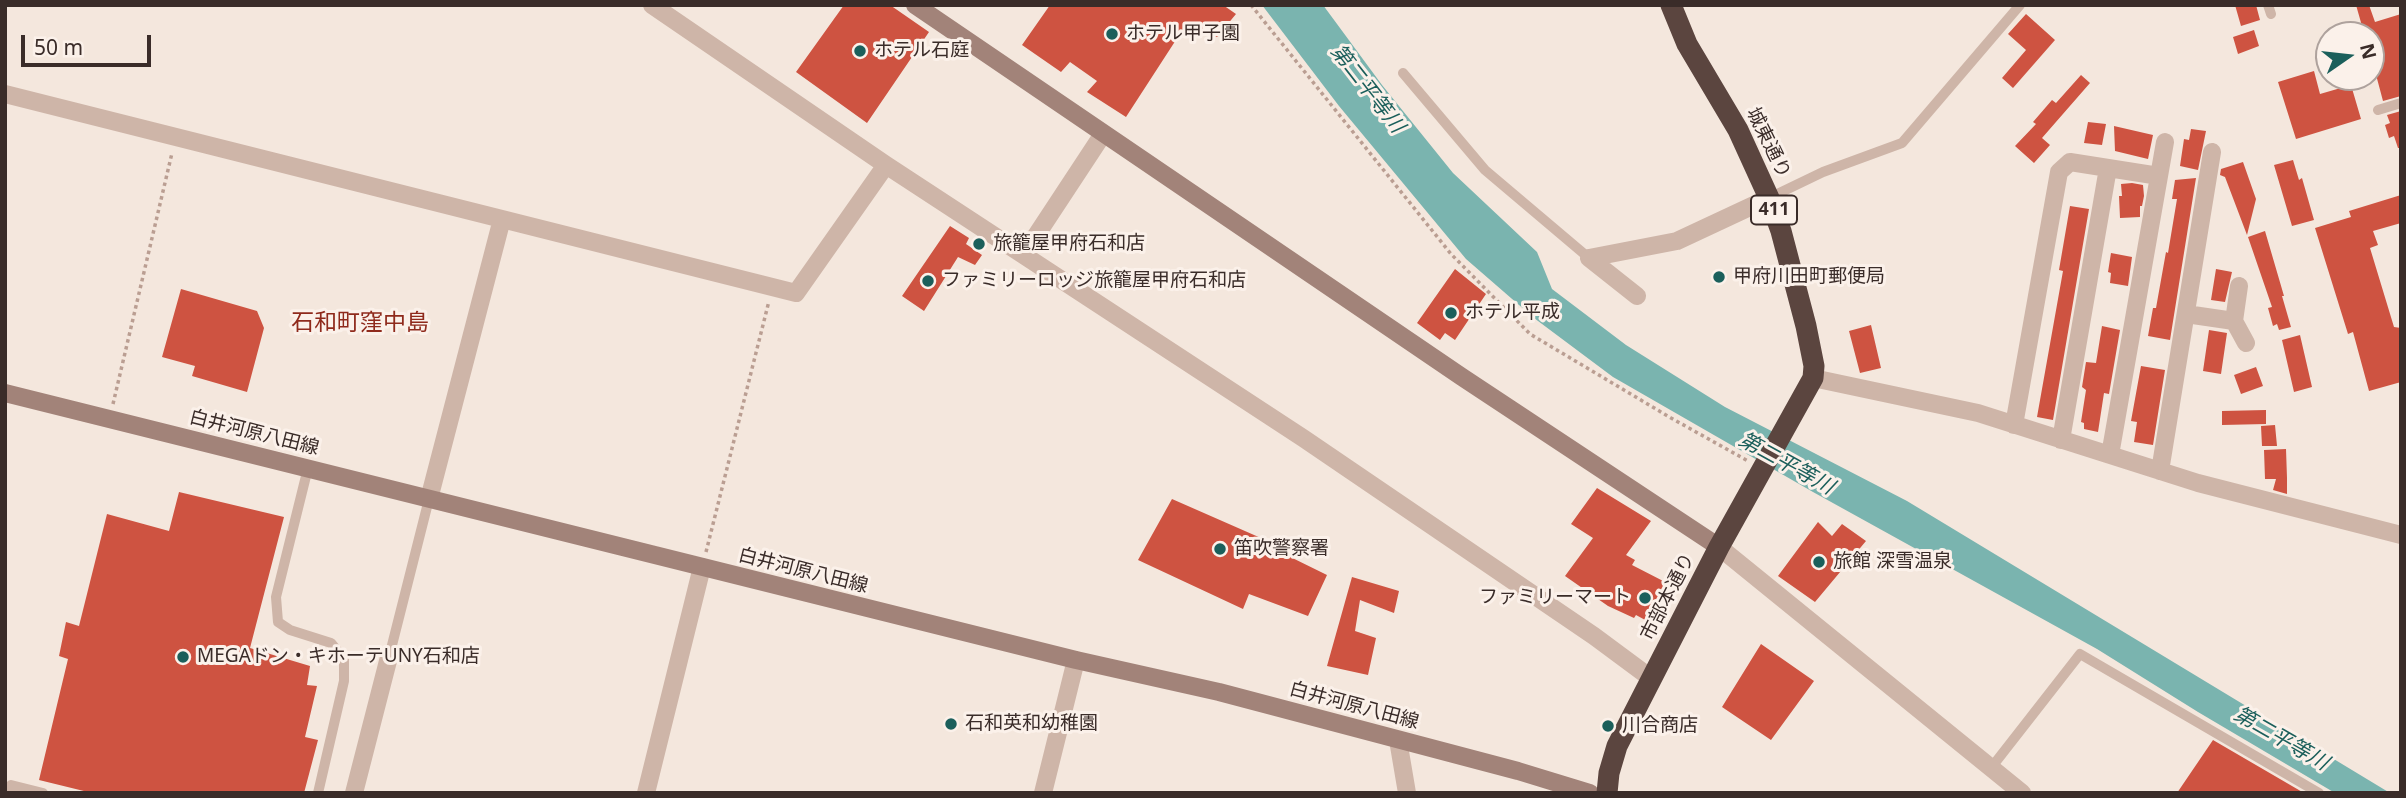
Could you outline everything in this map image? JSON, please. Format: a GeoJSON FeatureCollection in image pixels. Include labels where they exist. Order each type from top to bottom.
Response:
{"type":"FeatureCollection","features":[{"type":"Feature","properties":{"kind":"highway","name":"城東通り"},"geometry":{"type":"LineString","coordinates":[[1671,5],[1686,44],[1738,130],[1769,198],[1781,230],[1806,326],[1814,366],[1813,379]]}},
{"type":"Feature","properties":{"kind":"highway","name":"市部本通り"},"geometry":{"type":"LineString","coordinates":[[1607,793],[1609,773],[1617,746],[1719,547],[1813,379]]}},
{"type":"Feature","properties":{"kind":"main road"},"geometry":{"type":"LineString","coordinates":[[915,5],[1462,377],[1719,547]]}},
{"type":"Feature","properties":{"kind":"main road","name":"白井河原八田線"},"geometry":{"type":"LineString","coordinates":[[5,393],[1076,660],[1219,692],[1518,771],[1590,793]]}},
{"type":"Feature","properties":{"kind":"street"},"geometry":{"type":"LineString","coordinates":[[652,5],[886,165],[1303,438],[1594,636],[1652,679]]}},
{"type":"Feature","properties":{"kind":"street"},"geometry":{"type":"LineString","coordinates":[[5,94],[796,293],[886,165]]}},
{"type":"Feature","properties":{"kind":"street"},"geometry":{"type":"LineString","coordinates":[[1024,254],[1102,134]]}},
{"type":"Feature","properties":{"kind":"street"},"geometry":{"type":"LineString","coordinates":[[2110,455],[2165,142]]}},
{"type":"Feature","properties":{"kind":"street"},"geometry":{"type":"LineString","coordinates":[[2160,471],[2212,152]]}},
{"type":"Feature","properties":{"kind":"street"},"geometry":{"type":"LineString","coordinates":[[2014,425],[2059,172],[2070,162],[2159,176]]}},
{"type":"Feature","properties":{"kind":"street"},"geometry":{"type":"LineString","coordinates":[[2062,440],[2108,168]]}},
{"type":"Feature","properties":{"kind":"street"},"geometry":{"type":"LineString","coordinates":[[1589,258],[1677,241],[1769,198]]}},
{"type":"Feature","properties":{"kind":"street"},"geometry":{"type":"LineString","coordinates":[[429,499],[502,219]]}},
{"type":"Feature","properties":{"kind":"street"},"geometry":{"type":"LineString","coordinates":[[1589,258],[1637,296]]}},
{"type":"Feature","properties":{"kind":"street"},"geometry":{"type":"LineString","coordinates":[[2239,286],[2234,321],[2246,343]]}},
{"type":"Feature","properties":{"kind":"street"},"geometry":{"type":"LineString","coordinates":[[2186,314],[2234,321]]}},
{"type":"Feature","properties":{"kind":"street"},"geometry":{"type":"LineString","coordinates":[[1813,379],[1978,413],[2198,483],[2401,534]]}},
{"type":"Feature","properties":{"kind":"street"},"geometry":{"type":"LineString","coordinates":[[1719,547],[2022,793]]}},
{"type":"Feature","properties":{"kind":"street"},"geometry":{"type":"LineString","coordinates":[[646,793],[702,567]]}},
{"type":"Feature","properties":{"kind":"street"},"geometry":{"type":"LineString","coordinates":[[354,793],[389,657]]}},
{"type":"Feature","properties":{"kind":"street"},"geometry":{"type":"LineString","coordinates":[[1042,793],[1076,660]]}},
{"type":"Feature","properties":{"kind":"street"},"geometry":{"type":"LineString","coordinates":[[1398,740],[1408,793]]}},
{"type":"Feature","properties":{"kind":"lane"},"geometry":{"type":"LineString","coordinates":[[1769,198],[1823,172],[1902,143],[2020,5]]}},
{"type":"Feature","properties":{"kind":"lane"},"geometry":{"type":"LineString","coordinates":[[1403,73],[1485,170],[1589,258]]}},
{"type":"Feature","properties":{"kind":"lane"},"geometry":{"type":"LineString","coordinates":[[2378,110],[2401,103]]}},
{"type":"Feature","properties":{"kind":"lane"},"geometry":{"type":"LineString","coordinates":[[308,468],[276,597],[278,622],[290,631],[331,643],[344,659],[344,681],[318,793]]}},
{"type":"Feature","properties":{"kind":"lane"},"geometry":{"type":"LineString","coordinates":[[389,657],[429,499]]}},
{"type":"Feature","properties":{"kind":"lane"},"geometry":{"type":"LineString","coordinates":[[1991,768],[2080,654],[2319,793]]}},
{"type":"Feature","properties":{"kind":"lane"},"geometry":{"type":"LineString","coordinates":[[9,793],[11,785],[43,793]]}},
{"type":"Feature","properties":{"kind":"path"},"geometry":{"type":"LineString","coordinates":[[1251,5],[1451,254],[1530,334],[1763,469]]}},
{"type":"Feature","properties":{"kind":"path"},"geometry":{"type":"LineString","coordinates":[[110,418],[177,137]]}},
{"type":"Feature","properties":{"kind":"path"},"geometry":{"type":"LineString","coordinates":[[702,567],[773,288]]}},
{"type":"Feature","properties":{"kind":"water","name":"第二平等川"},"geometry":{"type":"Polygon","coordinates":[[[1262,5],[1323,5],[1382,85],[1453,173],[1537,252],[1552,289],[1626,345],[1725,407],[1907,501],[2390,793],[2335,793],[2097,649],[1813,492],[1613,377],[1534,318],[1466,259],[1339,106],[1262,5]]]}},
{"type":"Feature","properties":{"kind":"building"},"geometry":{"type":"Polygon","coordinates":[[[844,5],[890,5],[929,32],[867,123],[796,72],[844,5]]]}},
{"type":"Feature","properties":{"kind":"building"},"geometry":{"type":"Polygon","coordinates":[[[1050,5],[1223,5],[1236,14],[1217,37],[1204,30],[1200,37],[1185,26],[1126,117],[1087,92],[1097,81],[1070,62],[1061,72],[1022,45],[1050,5]]]}},
{"type":"Feature","properties":{"kind":"building"},"geometry":{"type":"Polygon","coordinates":[[[2235,5],[2256,5],[2260,20],[2241,26],[2235,5]]]}},
{"type":"Feature","properties":{"kind":"building"},"geometry":{"type":"Polygon","coordinates":[[[2356,5],[2369,5],[2375,21],[2361,21],[2356,5]]]}},
{"type":"Feature","properties":{"kind":"building"},"geometry":{"type":"Polygon","coordinates":[[[2026,14],[2055,40],[2013,88],[2002,78],[2026,50],[2008,34],[2026,14]]]}},
{"type":"Feature","properties":{"kind":"building"},"geometry":{"type":"Polygon","coordinates":[[[2401,14],[2401,96],[2383,101],[2380,91],[2385,91],[2385,21],[2378,21],[2401,14]]]}},
{"type":"Feature","properties":{"kind":"building"},"geometry":{"type":"Polygon","coordinates":[[[2254,30],[2259,46],[2238,54],[2233,37],[2254,30]]]}},
{"type":"Feature","properties":{"kind":"building"},"geometry":{"type":"Polygon","coordinates":[[[2314,71],[2315,91],[2319,91],[2320,94],[2353,91],[2361,119],[2296,139],[2278,82],[2314,71]]]}},
{"type":"Feature","properties":{"kind":"building"},"geometry":{"type":"Polygon","coordinates":[[[2081,75],[2090,83],[2042,138],[2050,145],[2034,163],[2015,146],[2036,124],[2033,122],[2052,100],[2056,103],[2081,75]]]}},
{"type":"Feature","properties":{"kind":"building"},"geometry":{"type":"Polygon","coordinates":[[[2401,111],[2401,148],[2398,148],[2394,136],[2389,138],[2385,125],[2390,123],[2387,115],[2401,111]]]}},
{"type":"Feature","properties":{"kind":"building"},"geometry":{"type":"Polygon","coordinates":[[[2088,122],[2106,124],[2102,145],[2084,143],[2088,122]]]}},
{"type":"Feature","properties":{"kind":"building"},"geometry":{"type":"Polygon","coordinates":[[[2114,126],[2153,135],[2148,159],[2115,151],[2114,126]]]}},
{"type":"Feature","properties":{"kind":"building"},"geometry":{"type":"Polygon","coordinates":[[[2191,129],[2206,131],[2198,170],[2180,166],[2184,139],[2189,140],[2191,129]]]}},
{"type":"Feature","properties":{"kind":"building"},"geometry":{"type":"Polygon","coordinates":[[[2293,160],[2299,180],[2302,178],[2314,220],[2292,226],[2274,165],[2293,160]]]}},
{"type":"Feature","properties":{"kind":"building"},"geometry":{"type":"Polygon","coordinates":[[[2243,162],[2256,199],[2247,235],[2225,177],[2220,175],[2221,169],[2243,162]]]}},
{"type":"Feature","properties":{"kind":"building"},"geometry":{"type":"Polygon","coordinates":[[[2196,178],[2170,340],[2148,336],[2166,252],[2168,253],[2177,199],[2172,199],[2175,180],[2196,178]]]}},
{"type":"Feature","properties":{"kind":"building"},"geometry":{"type":"Polygon","coordinates":[[[2121,184],[2143,185],[2140,217],[2120,218],[2121,184]]]}},
{"type":"Feature","properties":{"kind":"building"},"geometry":{"type":"Polygon","coordinates":[[[2401,195],[2401,223],[2373,231],[2378,245],[2370,248],[2394,327],[2401,328],[2401,382],[2369,391],[2353,332],[2348,334],[2315,228],[2351,217],[2349,211],[2401,195]]]}},
{"type":"Feature","properties":{"kind":"building"},"geometry":{"type":"Polygon","coordinates":[[[2070,206],[2089,209],[2053,420],[2037,417],[2063,271],[2059,270],[2070,206]]]}},
{"type":"Feature","properties":{"kind":"building","name":"ファミリーロッジ旅籠屋甲府石和店"},"geometry":{"type":"Polygon","coordinates":[[[950,226],[969,238],[966,244],[982,255],[975,265],[958,257],[924,311],[902,296],[950,226]]]}},
{"type":"Feature","properties":{"kind":"building"},"geometry":{"type":"Polygon","coordinates":[[[2265,231],[2291,327],[2279,330],[2277,324],[2273,326],[2268,308],[2272,307],[2248,237],[2265,231]]]}},
{"type":"Feature","properties":{"kind":"building"},"geometry":{"type":"Polygon","coordinates":[[[2111,253],[2132,257],[2128,286],[2110,283],[2111,273],[2108,272],[2111,253]]]}},
{"type":"Feature","properties":{"kind":"building"},"geometry":{"type":"Polygon","coordinates":[[[1455,269],[1486,294],[1455,340],[1445,333],[1440,340],[1417,323],[1455,269]]]}},
{"type":"Feature","properties":{"kind":"building"},"geometry":{"type":"Polygon","coordinates":[[[2216,269],[2232,272],[2225,302],[2211,300],[2216,269]]]}},
{"type":"Feature","properties":{"kind":"building"},"geometry":{"type":"Polygon","coordinates":[[[181,289],[257,311],[264,328],[247,392],[192,376],[195,366],[162,357],[181,289]]]}},
{"type":"Feature","properties":{"kind":"building"},"geometry":{"type":"Polygon","coordinates":[[[1871,325],[1881,368],[1860,373],[1849,331],[1871,325]]]}},
{"type":"Feature","properties":{"kind":"building"},"geometry":{"type":"Polygon","coordinates":[[[2102,326],[2120,330],[2109,394],[2104,393],[2098,432],[2084,429],[2084,423],[2081,422],[2086,390],[2082,387],[2086,362],[2096,363],[2102,326]]]}},
{"type":"Feature","properties":{"kind":"building"},"geometry":{"type":"Polygon","coordinates":[[[2209,330],[2227,333],[2221,374],[2203,371],[2209,330]]]}},
{"type":"Feature","properties":{"kind":"building"},"geometry":{"type":"Polygon","coordinates":[[[2300,335],[2312,387],[2294,392],[2282,340],[2300,335]]]}},
{"type":"Feature","properties":{"kind":"building"},"geometry":{"type":"Polygon","coordinates":[[[2141,366],[2165,370],[2153,445],[2134,442],[2137,422],[2131,421],[2141,366]]]}},
{"type":"Feature","properties":{"kind":"building"},"geometry":{"type":"Polygon","coordinates":[[[2256,367],[2263,386],[2241,394],[2234,375],[2256,367]]]}},
{"type":"Feature","properties":{"kind":"building"},"geometry":{"type":"Polygon","coordinates":[[[2266,410],[2266,424],[2222,425],[2222,411],[2266,410]]]}},
{"type":"Feature","properties":{"kind":"building"},"geometry":{"type":"Polygon","coordinates":[[[2275,425],[2277,446],[2262,446],[2261,426],[2275,425]]]}},
{"type":"Feature","properties":{"kind":"building"},"geometry":{"type":"Polygon","coordinates":[[[2286,449],[2287,494],[2273,490],[2276,479],[2265,479],[2264,450],[2286,449]]]}},
{"type":"Feature","properties":{"kind":"building"},"geometry":{"type":"Polygon","coordinates":[[[1597,488],[1651,521],[1626,555],[1635,560],[1632,565],[1667,583],[1647,621],[1608,606],[1565,576],[1593,538],[1571,524],[1597,488]]]}},
{"type":"Feature","properties":{"kind":"building"},"geometry":{"type":"Polygon","coordinates":[[[179,492],[284,517],[250,648],[310,666],[307,685],[317,686],[305,737],[318,740],[304,793],[92,793],[39,780],[68,659],[59,656],[66,622],[79,626],[107,514],[169,531],[179,492]]]}},
{"type":"Feature","properties":{"kind":"building"},"geometry":{"type":"Polygon","coordinates":[[[1172,499],[1270,542],[1268,546],[1327,575],[1308,616],[1249,594],[1243,609],[1138,560],[1172,499]]]}},
{"type":"Feature","properties":{"kind":"building"},"geometry":{"type":"Polygon","coordinates":[[[1818,522],[1832,536],[1842,524],[1866,541],[1815,602],[1778,576],[1818,522]]]}},
{"type":"Feature","properties":{"kind":"building"},"geometry":{"type":"Polygon","coordinates":[[[1352,577],[1399,591],[1394,613],[1360,600],[1355,631],[1376,638],[1368,675],[1327,666],[1352,577]]]}},
{"type":"Feature","properties":{"kind":"building"},"geometry":{"type":"Polygon","coordinates":[[[1761,644],[1814,681],[1771,740],[1722,707],[1761,644]]]}},
{"type":"Feature","properties":{"kind":"building"},"geometry":{"type":"Polygon","coordinates":[[[2213,740],[2304,793],[2177,793],[2213,740]]]}},
{"type":"Feature","properties":{"kind":"place","name":"ホテル甲子園"},"geometry":{"type":"Point","coordinates":[1112,34]}},
{"type":"Feature","properties":{"kind":"place","name":"ホテル石庭"},"geometry":{"type":"Point","coordinates":[860,51]}},
{"type":"Feature","properties":{"kind":"place","name":"旅籠屋甲府石和店"},"geometry":{"type":"Point","coordinates":[979,244]}},
{"type":"Feature","properties":{"kind":"place","name":"甲府川田町郵便局"},"geometry":{"type":"Point","coordinates":[1719,277]}},
{"type":"Feature","properties":{"kind":"place","name":"ファミリーロッジ旅籠屋甲府石和店"},"geometry":{"type":"Point","coordinates":[928,281]}},
{"type":"Feature","properties":{"kind":"place","name":"ホテル平成"},"geometry":{"type":"Point","coordinates":[1451,313]}},
{"type":"Feature","properties":{"kind":"place","name":"笛吹警察署"},"geometry":{"type":"Point","coordinates":[1220,549]}},
{"type":"Feature","properties":{"kind":"place","name":"旅館 深雪温泉"},"geometry":{"type":"Point","coordinates":[1819,562]}},
{"type":"Feature","properties":{"kind":"place","name":"ファミリーマート"},"geometry":{"type":"Point","coordinates":[1645,598]}},
{"type":"Feature","properties":{"kind":"place","name":"MEGAドン・キホーテUNY石和店"},"geometry":{"type":"Point","coordinates":[183,657]}},
{"type":"Feature","properties":{"kind":"place","name":"石和英和幼稚園"},"geometry":{"type":"Point","coordinates":[951,724]}},
{"type":"Feature","properties":{"kind":"place","name":"川合商店"},"geometry":{"type":"Point","coordinates":[1608,726]}},
{"type":"Feature","properties":{"kind":"district","name":"石和町窪中島"},"geometry":{"type":"Point","coordinates":[360,323]}}]}
